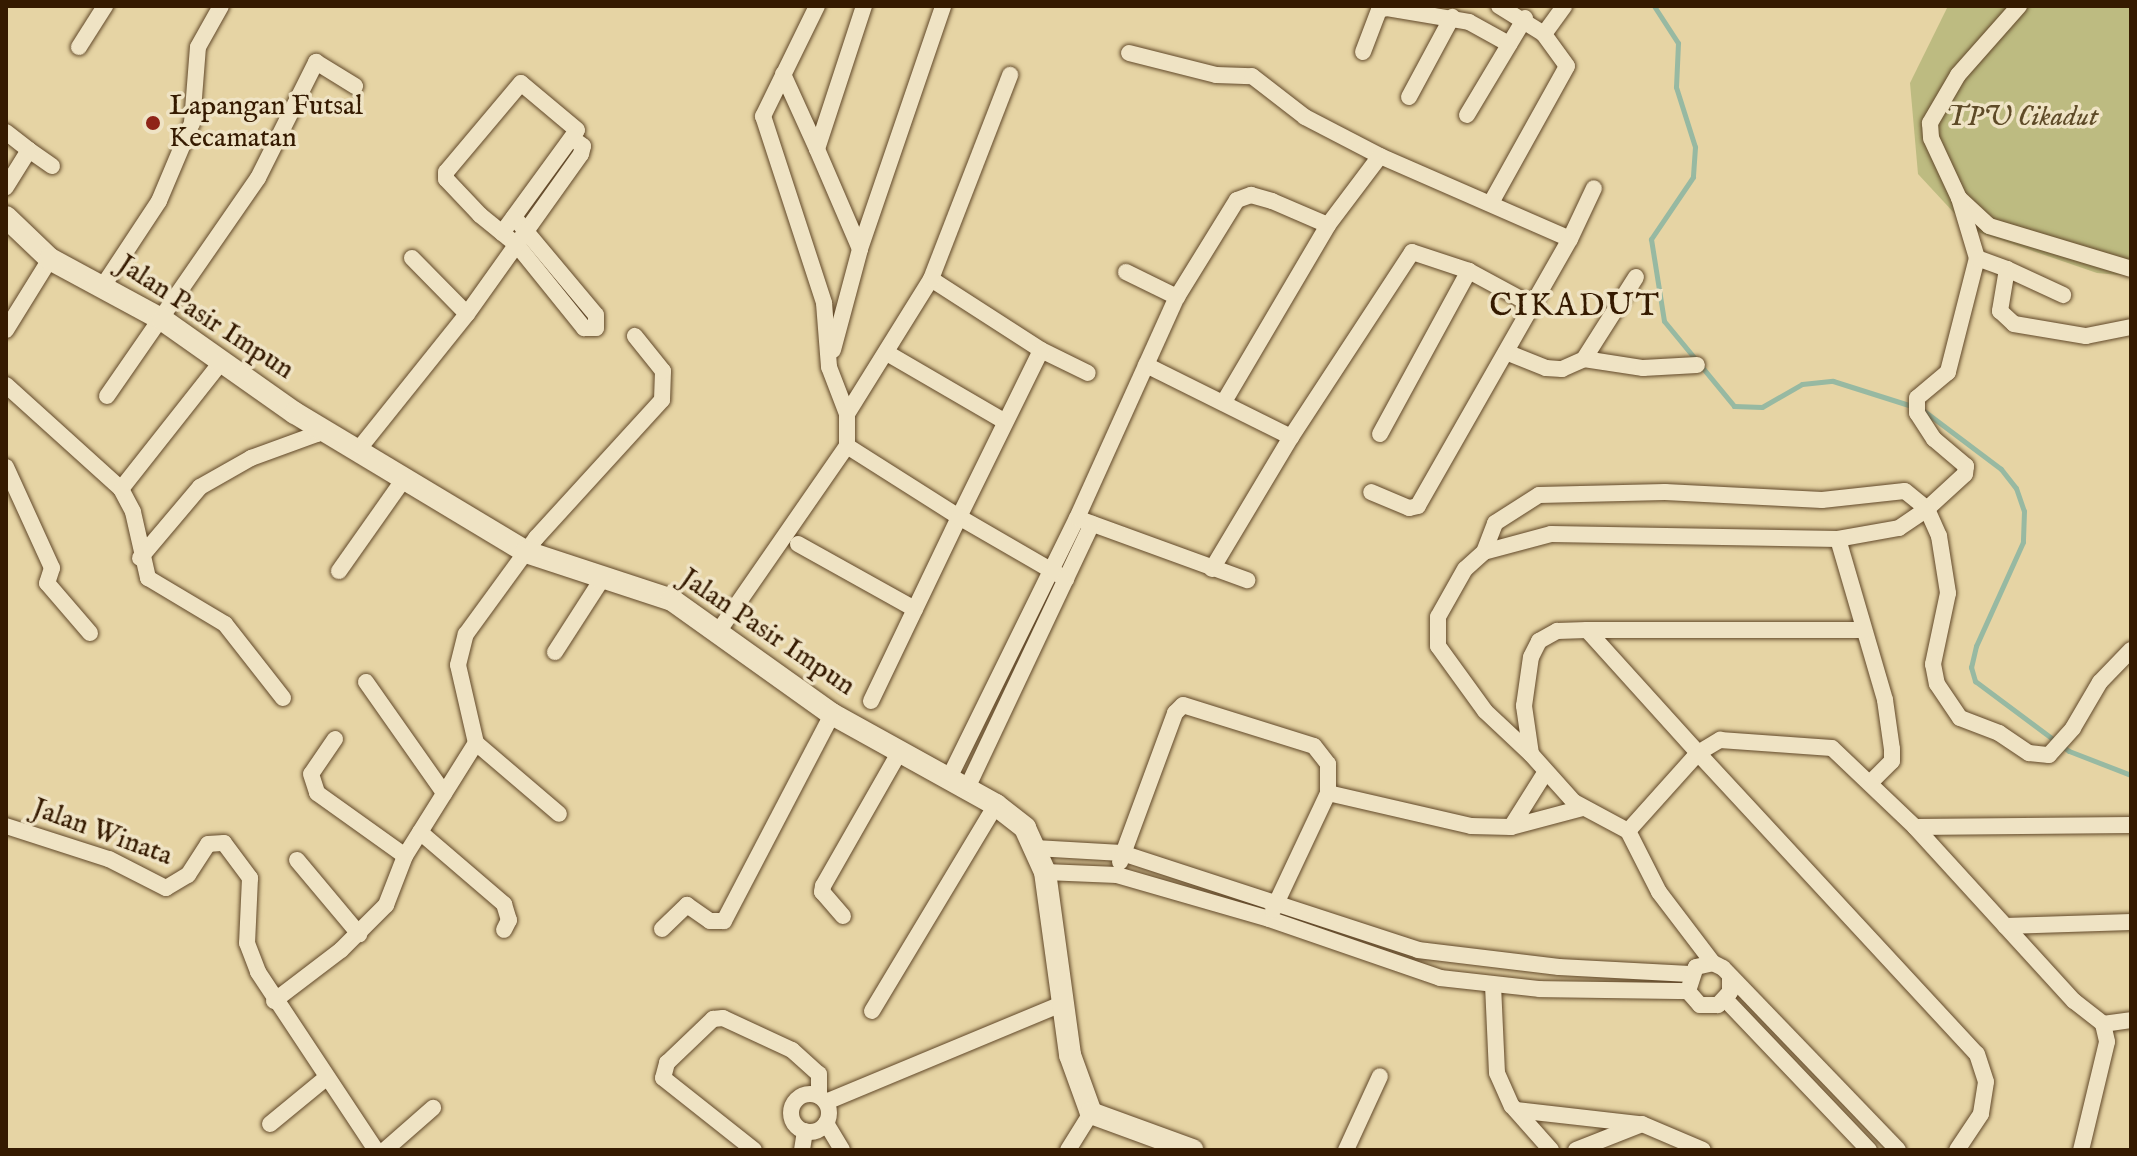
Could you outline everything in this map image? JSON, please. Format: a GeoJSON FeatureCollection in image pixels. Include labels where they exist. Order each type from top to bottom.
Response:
{"type":"FeatureCollection","features":[{"type":"Feature","properties":{"kind":"street"},"geometry":{"type":"LineString","coordinates":[[79,47],[105,6]]}},
{"type":"Feature","properties":{"kind":"street"},"geometry":{"type":"LineString","coordinates":[[103,286],[159,201],[192,123],[198,47],[221,6]]}},
{"type":"Feature","properties":{"kind":"street"},"geometry":{"type":"LineString","coordinates":[[718,632],[847,446],[847,414],[829,367],[824,303],[763,116],[817,6]]}},
{"type":"Feature","properties":{"kind":"street"},"geometry":{"type":"LineString","coordinates":[[817,149],[864,6]]}},
{"type":"Feature","properties":{"kind":"street"},"geometry":{"type":"LineString","coordinates":[[829,367],[860,249],[943,6]]}},
{"type":"Feature","properties":{"kind":"street"},"geometry":{"type":"LineString","coordinates":[[1492,201],[1566,76],[1564,58],[1544,34],[1525,18],[1499,6]]}},
{"type":"Feature","properties":{"kind":"street"},"geometry":{"type":"LineString","coordinates":[[1544,34],[1564,6]]}},
{"type":"Feature","properties":{"kind":"street"},"geometry":{"type":"LineString","coordinates":[[1898,1150],[1755,996],[1713,963],[1659,892],[1628,831],[1583,808],[1485,711],[1438,646],[1438,617],[1465,569],[1484,552],[1551,534],[1838,539],[1899,528],[1927,509],[1965,474],[1966,466],[1934,439],[1917,406],[1948,372],[1977,258],[1959,198],[1931,138],[1930,123],[1958,75],[2019,6]]}},
{"type":"Feature","properties":{"kind":"street"},"geometry":{"type":"LineString","coordinates":[[1363,52],[1379,10],[1399,8],[1452,17],[1509,44]]}},
{"type":"Feature","properties":{"kind":"street"},"geometry":{"type":"LineString","coordinates":[[1409,97],[1452,17]]}},
{"type":"Feature","properties":{"kind":"street"},"geometry":{"type":"LineString","coordinates":[[1467,115],[1525,18]]}},
{"type":"Feature","properties":{"kind":"street"},"geometry":{"type":"LineString","coordinates":[[1129,53],[1216,75],[1252,76],[1305,117],[1380,156],[1492,201],[1570,239]]}},
{"type":"Feature","properties":{"kind":"street"},"geometry":{"type":"LineString","coordinates":[[107,396],[163,320],[258,178],[316,62],[355,86]]}},
{"type":"Feature","properties":{"kind":"street"},"geometry":{"type":"LineString","coordinates":[[783,74],[860,249]]}},
{"type":"Feature","properties":{"kind":"street"},"geometry":{"type":"LineString","coordinates":[[847,414],[931,279],[1010,75]]}},
{"type":"Feature","properties":{"kind":"street"},"geometry":{"type":"LineString","coordinates":[[502,233],[514,217],[573,139],[576,125],[521,83],[446,172],[447,183],[502,233],[517,245],[584,328],[596,328],[596,315],[514,217]]}},
{"type":"Feature","properties":{"kind":"street"},"geometry":{"type":"LineString","coordinates":[[6,132],[52,166]]}},
{"type":"Feature","properties":{"kind":"street"},"geometry":{"type":"LineString","coordinates":[[358,450],[467,314],[528,231],[581,154],[583,146],[573,139]]}},
{"type":"Feature","properties":{"kind":"street"},"geometry":{"type":"LineString","coordinates":[[6,187],[29,150]]}},
{"type":"Feature","properties":{"kind":"street"},"geometry":{"type":"LineString","coordinates":[[1225,400],[1328,225],[1380,156]]}},
{"type":"Feature","properties":{"kind":"street"},"geometry":{"type":"LineString","coordinates":[[1371,492],[1409,508],[1418,506],[1570,239],[1594,188]]}},
{"type":"Feature","properties":{"kind":"street"},"geometry":{"type":"LineString","coordinates":[[959,781],[995,730],[1066,579],[1085,521],[1146,365],[1177,297],[1244,196],[1272,201],[1328,225]]}},
{"type":"Feature","properties":{"kind":"street"},"geometry":{"type":"LineString","coordinates":[[1959,198],[1989,226],[2131,269]]}},
{"type":"Feature","properties":{"kind":"street","name":"Jalan Pasir Impun"},"geometry":{"type":"LineString","coordinates":[[6,217],[50,259],[163,320],[321,428],[404,479],[526,552],[672,600],[832,714],[959,781],[1025,828],[1045,872],[1073,1066],[1091,1113]]}},
{"type":"Feature","properties":{"kind":"street"},"geometry":{"type":"LineString","coordinates":[[1212,569],[1291,437],[1412,252],[1469,271],[1532,305]]}},
{"type":"Feature","properties":{"kind":"street"},"geometry":{"type":"LineString","coordinates":[[412,258],[467,314]]}},
{"type":"Feature","properties":{"kind":"street"},"geometry":{"type":"LineString","coordinates":[[1977,258],[2063,295]]}},
{"type":"Feature","properties":{"kind":"street"},"geometry":{"type":"LineString","coordinates":[[8,319],[50,259]]}},
{"type":"Feature","properties":{"kind":"street"},"geometry":{"type":"LineString","coordinates":[[2007,269],[2000,311],[2006,320],[2054,334],[2086,336],[2131,327]]}},
{"type":"Feature","properties":{"kind":"street"},"geometry":{"type":"LineString","coordinates":[[1380,434],[1469,271]]}},
{"type":"Feature","properties":{"kind":"street"},"geometry":{"type":"LineString","coordinates":[[1126,272],[1177,297]]}},
{"type":"Feature","properties":{"kind":"street"},"geometry":{"type":"LineString","coordinates":[[1584,359],[1636,277]]}},
{"type":"Feature","properties":{"kind":"street"},"geometry":{"type":"LineString","coordinates":[[931,279],[1041,350],[1088,373]]}},
{"type":"Feature","properties":{"kind":"street"},"geometry":{"type":"LineString","coordinates":[[559,814],[476,743],[458,665],[466,634],[526,552],[662,400],[663,371],[635,336]]}},
{"type":"Feature","properties":{"kind":"street"},"geometry":{"type":"LineString","coordinates":[[871,701],[1041,350]]}},
{"type":"Feature","properties":{"kind":"street"},"geometry":{"type":"LineString","coordinates":[[1506,352],[1546,368],[1562,369],[1584,359],[1643,368],[1697,365]]}},
{"type":"Feature","properties":{"kind":"street"},"geometry":{"type":"LineString","coordinates":[[887,353],[1004,421]]}},
{"type":"Feature","properties":{"kind":"street"},"geometry":{"type":"LineString","coordinates":[[121,489],[222,361]]}},
{"type":"Feature","properties":{"kind":"street"},"geometry":{"type":"LineString","coordinates":[[1146,365],[1225,400],[1291,437]]}},
{"type":"Feature","properties":{"kind":"street"},"geometry":{"type":"LineString","coordinates":[[6,385],[121,489],[133,512],[140,558],[148,578],[225,624],[283,698]]}},
{"type":"Feature","properties":{"kind":"street"},"geometry":{"type":"LineString","coordinates":[[140,558],[200,487],[251,458],[317,434],[321,428]]}},
{"type":"Feature","properties":{"kind":"street"},"geometry":{"type":"LineString","coordinates":[[847,446],[959,517],[1066,579]]}},
{"type":"Feature","properties":{"kind":"street"},"geometry":{"type":"LineString","coordinates":[[6,467],[52,568],[46,582],[90,633]]}},
{"type":"Feature","properties":{"kind":"street"},"geometry":{"type":"LineString","coordinates":[[339,571],[404,479]]}},
{"type":"Feature","properties":{"kind":"street"},"geometry":{"type":"LineString","coordinates":[[1484,552],[1495,523],[1539,495],[1665,492],[1822,500],[1905,491],[1927,509],[1939,536],[1948,593],[1935,674],[1945,704],[1960,718],[1999,733],[2029,753],[2049,755],[2100,682],[2131,650]]}},
{"type":"Feature","properties":{"kind":"street"},"geometry":{"type":"LineString","coordinates":[[1085,521],[1247,580]]}},
{"type":"Feature","properties":{"kind":"street"},"geometry":{"type":"LineString","coordinates":[[959,781],[976,721],[1049,570],[1085,521]]}},
{"type":"Feature","properties":{"kind":"street"},"geometry":{"type":"LineString","coordinates":[[1838,539],[1885,700],[1892,749],[1892,761],[1870,783]]}},
{"type":"Feature","properties":{"kind":"street"},"geometry":{"type":"LineString","coordinates":[[798,544],[915,609]]}},
{"type":"Feature","properties":{"kind":"street"},"geometry":{"type":"LineString","coordinates":[[555,652],[604,576]]}},
{"type":"Feature","properties":{"kind":"street"},"geometry":{"type":"LineString","coordinates":[[1587,630],[1977,1054],[1986,1082],[1981,1114],[1957,1150]]}},
{"type":"Feature","properties":{"kind":"street"},"geometry":{"type":"LineString","coordinates":[[1531,754],[1524,706],[1531,657],[1539,641],[1557,631],[1863,630]]}},
{"type":"Feature","properties":{"kind":"street"},"geometry":{"type":"LineString","coordinates":[[366,682],[444,793]]}},
{"type":"Feature","properties":{"kind":"street"},"geometry":{"type":"LineString","coordinates":[[1117,875],[1122,853],[1175,713],[1183,705],[1314,746],[1328,764],[1328,793],[1269,919]]}},
{"type":"Feature","properties":{"kind":"street"},"geometry":{"type":"LineString","coordinates":[[662,929],[687,905],[710,921],[724,921],[832,714]]}},
{"type":"Feature","properties":{"kind":"street"},"geometry":{"type":"LineString","coordinates":[[976,721],[995,730]]}},
{"type":"Feature","properties":{"kind":"street"},"geometry":{"type":"LineString","coordinates":[[335,739],[311,774],[317,793],[405,856]]}},
{"type":"Feature","properties":{"kind":"street"},"geometry":{"type":"LineString","coordinates":[[1628,831],[1698,753],[1720,740],[1821,744],[1870,783],[1915,827],[2074,1001],[2103,1024],[2107,1042],[2081,1150]]}},
{"type":"Feature","properties":{"kind":"street"},"geometry":{"type":"LineString","coordinates":[[376,1150],[274,1001],[359,934],[386,905],[405,856],[476,743]]}},
{"type":"Feature","properties":{"kind":"street"},"geometry":{"type":"LineString","coordinates":[[843,916],[822,892],[823,886],[900,751]]}},
{"type":"Feature","properties":{"kind":"street"},"geometry":{"type":"LineString","coordinates":[[1511,827],[1545,773]]}},
{"type":"Feature","properties":{"kind":"street"},"geometry":{"type":"LineString","coordinates":[[1328,793],[1471,826],[1511,827],[1583,808]]}},
{"type":"Feature","properties":{"kind":"street"},"geometry":{"type":"LineString","coordinates":[[872,1011],[996,805]]}},
{"type":"Feature","properties":{"kind":"street"},"geometry":{"type":"LineString","coordinates":[[1915,827],[2131,825]]}},
{"type":"Feature","properties":{"kind":"street","name":"Jalan Winata"},"geometry":{"type":"LineString","coordinates":[[6,826],[109,859],[166,888],[188,875],[208,844],[224,843],[250,878],[247,943],[274,1001]]}},
{"type":"Feature","properties":{"kind":"street"},"geometry":{"type":"LineString","coordinates":[[420,832],[504,904],[509,920],[504,930]]}},
{"type":"Feature","properties":{"kind":"street"},"geometry":{"type":"LineString","coordinates":[[1035,848],[1122,853],[1277,900],[1374,938],[1443,955],[1690,974],[1713,963]]}},
{"type":"Feature","properties":{"kind":"street"},"geometry":{"type":"LineString","coordinates":[[297,860],[359,934]]}},
{"type":"Feature","properties":{"kind":"street"},"geometry":{"type":"LineString","coordinates":[[1045,872],[1117,875],[1269,919],[1440,978],[1493,985],[1688,991],[1709,1007],[1725,999]]}},
{"type":"Feature","properties":{"kind":"street"},"geometry":{"type":"LineString","coordinates":[[2005,926],[2131,922]]}},
{"type":"Feature","properties":{"kind":"street"},"geometry":{"type":"LineString","coordinates":[[1688,991],[1690,974]]}},
{"type":"Feature","properties":{"kind":"street"},"geometry":{"type":"LineString","coordinates":[[1725,999],[1730,977]]}},
{"type":"Feature","properties":{"kind":"street"},"geometry":{"type":"LineString","coordinates":[[1493,985],[1497,1073],[1516,1110],[1551,1150]]}},
{"type":"Feature","properties":{"kind":"street"},"geometry":{"type":"LineString","coordinates":[[1725,999],[1869,1150]]}},
{"type":"Feature","properties":{"kind":"street"},"geometry":{"type":"LineString","coordinates":[[805,1131],[793,1121],[792,1105],[804,1095],[823,1099],[1064,1003]]}},
{"type":"Feature","properties":{"kind":"street"},"geometry":{"type":"LineString","coordinates":[[754,1150],[663,1078],[667,1063],[713,1019],[723,1018],[792,1050],[819,1074],[826,1123],[842,1150]]}},
{"type":"Feature","properties":{"kind":"street"},"geometry":{"type":"LineString","coordinates":[[2103,1024],[2131,1020]]}},
{"type":"Feature","properties":{"kind":"street"},"geometry":{"type":"LineString","coordinates":[[1346,1150],[1380,1076]]}},
{"type":"Feature","properties":{"kind":"street"},"geometry":{"type":"LineString","coordinates":[[270,1124],[326,1078]]}},
{"type":"Feature","properties":{"kind":"street"},"geometry":{"type":"LineString","coordinates":[[385,1150],[433,1108]]}},
{"type":"Feature","properties":{"kind":"street"},"geometry":{"type":"LineString","coordinates":[[1516,1110],[1642,1124],[1703,1150]]}},
{"type":"Feature","properties":{"kind":"street"},"geometry":{"type":"LineString","coordinates":[[1068,1150],[1091,1113],[1192,1150]]}},
{"type":"Feature","properties":{"kind":"street"},"geometry":{"type":"LineString","coordinates":[[805,1131],[826,1123]]}},
{"type":"Feature","properties":{"kind":"street"},"geometry":{"type":"LineString","coordinates":[[1576,1150],[1642,1124]]}},
{"type":"Feature","properties":{"kind":"street"},"geometry":{"type":"LineString","coordinates":[[802,1150],[805,1131]]}},
{"type":"Feature","properties":{"kind":"green space","name":"TPU Cikadut"},"geometry":{"type":"Polygon","coordinates":[[[1948,6],[2131,6],[2131,276],[2097,273],[1969,229],[1918,174],[1910,83],[1948,6]]]}},
{"type":"Feature","properties":{"kind":"waterway"},"geometry":{"type":"LineString","coordinates":[[1654,6],[1678,43],[1676,87],[1695,147],[1693,177],[1651,239],[1664,321],[1734,406],[1762,407],[1802,384],[1833,381],[1915,407]]}},
{"type":"Feature","properties":{"kind":"waterway"},"geometry":{"type":"LineString","coordinates":[[1924,411],[2001,469],[2016,488],[2024,511],[2023,542],[1976,646],[1971,667],[1975,681],[2069,751],[2131,775]]}},
{"type":"Feature","properties":{"kind":"place","name":"Lapangan Futsal Kecamatan"},"geometry":{"type":"Point","coordinates":[153,123]}},
{"type":"Feature","properties":{"kind":"district","name":"CIKADUT"},"geometry":{"type":"Point","coordinates":[1575,307]}}]}
